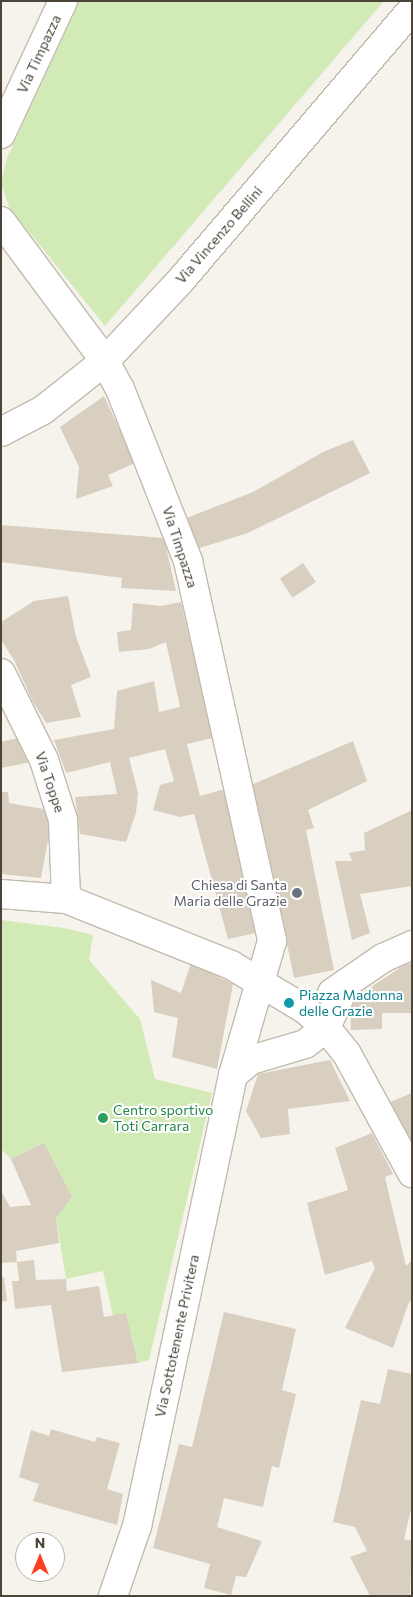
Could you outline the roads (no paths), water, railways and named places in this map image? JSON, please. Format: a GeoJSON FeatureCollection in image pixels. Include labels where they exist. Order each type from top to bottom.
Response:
{"type":"FeatureCollection","features":[{"type":"Feature","properties":{"kind":"street","name":"Via Timpazza"},"geometry":{"type":"LineString","coordinates":[[1,134],[63,1]]}},
{"type":"Feature","properties":{"kind":"street","name":"Via Vincenzo Bellini"},"geometry":{"type":"LineString","coordinates":[[1,432],[42,410],[105,361],[181,280],[412,10]]}},
{"type":"Feature","properties":{"kind":"street","name":"Via Timpazza"},"geometry":{"type":"LineString","coordinates":[[1,221],[105,361],[120,389],[188,561],[272,941]]}},
{"type":"Feature","properties":{"kind":"street","name":"Via Toppe"},"geometry":{"type":"LineString","coordinates":[[1,673],[44,760],[63,820],[66,899]]}},
{"type":"Feature","properties":{"kind":"street"},"geometry":{"type":"LineString","coordinates":[[1,894],[66,899],[231,965],[306,1010],[347,1054],[412,1173]]}},
{"type":"Feature","properties":{"kind":"street","name":"Via Sottotenente Privitera"},"geometry":{"type":"LineString","coordinates":[[113,1596],[137,1526],[233,1075],[272,941]]}},
{"type":"Feature","properties":{"kind":"street"},"geometry":{"type":"LineString","coordinates":[[306,1010],[383,958],[412,945]]}},
{"type":"Feature","properties":{"kind":"street"},"geometry":{"type":"LineString","coordinates":[[333,1037],[346,983]]}},
{"type":"Feature","properties":{"kind":"street"},"geometry":{"type":"LineString","coordinates":[[233,1075],[251,1060],[333,1037]]}},
{"type":"Feature","properties":{"kind":"place","name":"Chiesa di Santa Maria delle Grazie"},"geometry":{"type":"Point","coordinates":[297,893]}},
{"type":"Feature","properties":{"kind":"place","name":"Piazza Madonna delle Grazie"},"geometry":{"type":"Point","coordinates":[289,1003]}},
{"type":"Feature","properties":{"kind":"place","name":"Centro sportivo Toti Carrara"},"geometry":{"type":"Point","coordinates":[103,1118]}}]}
